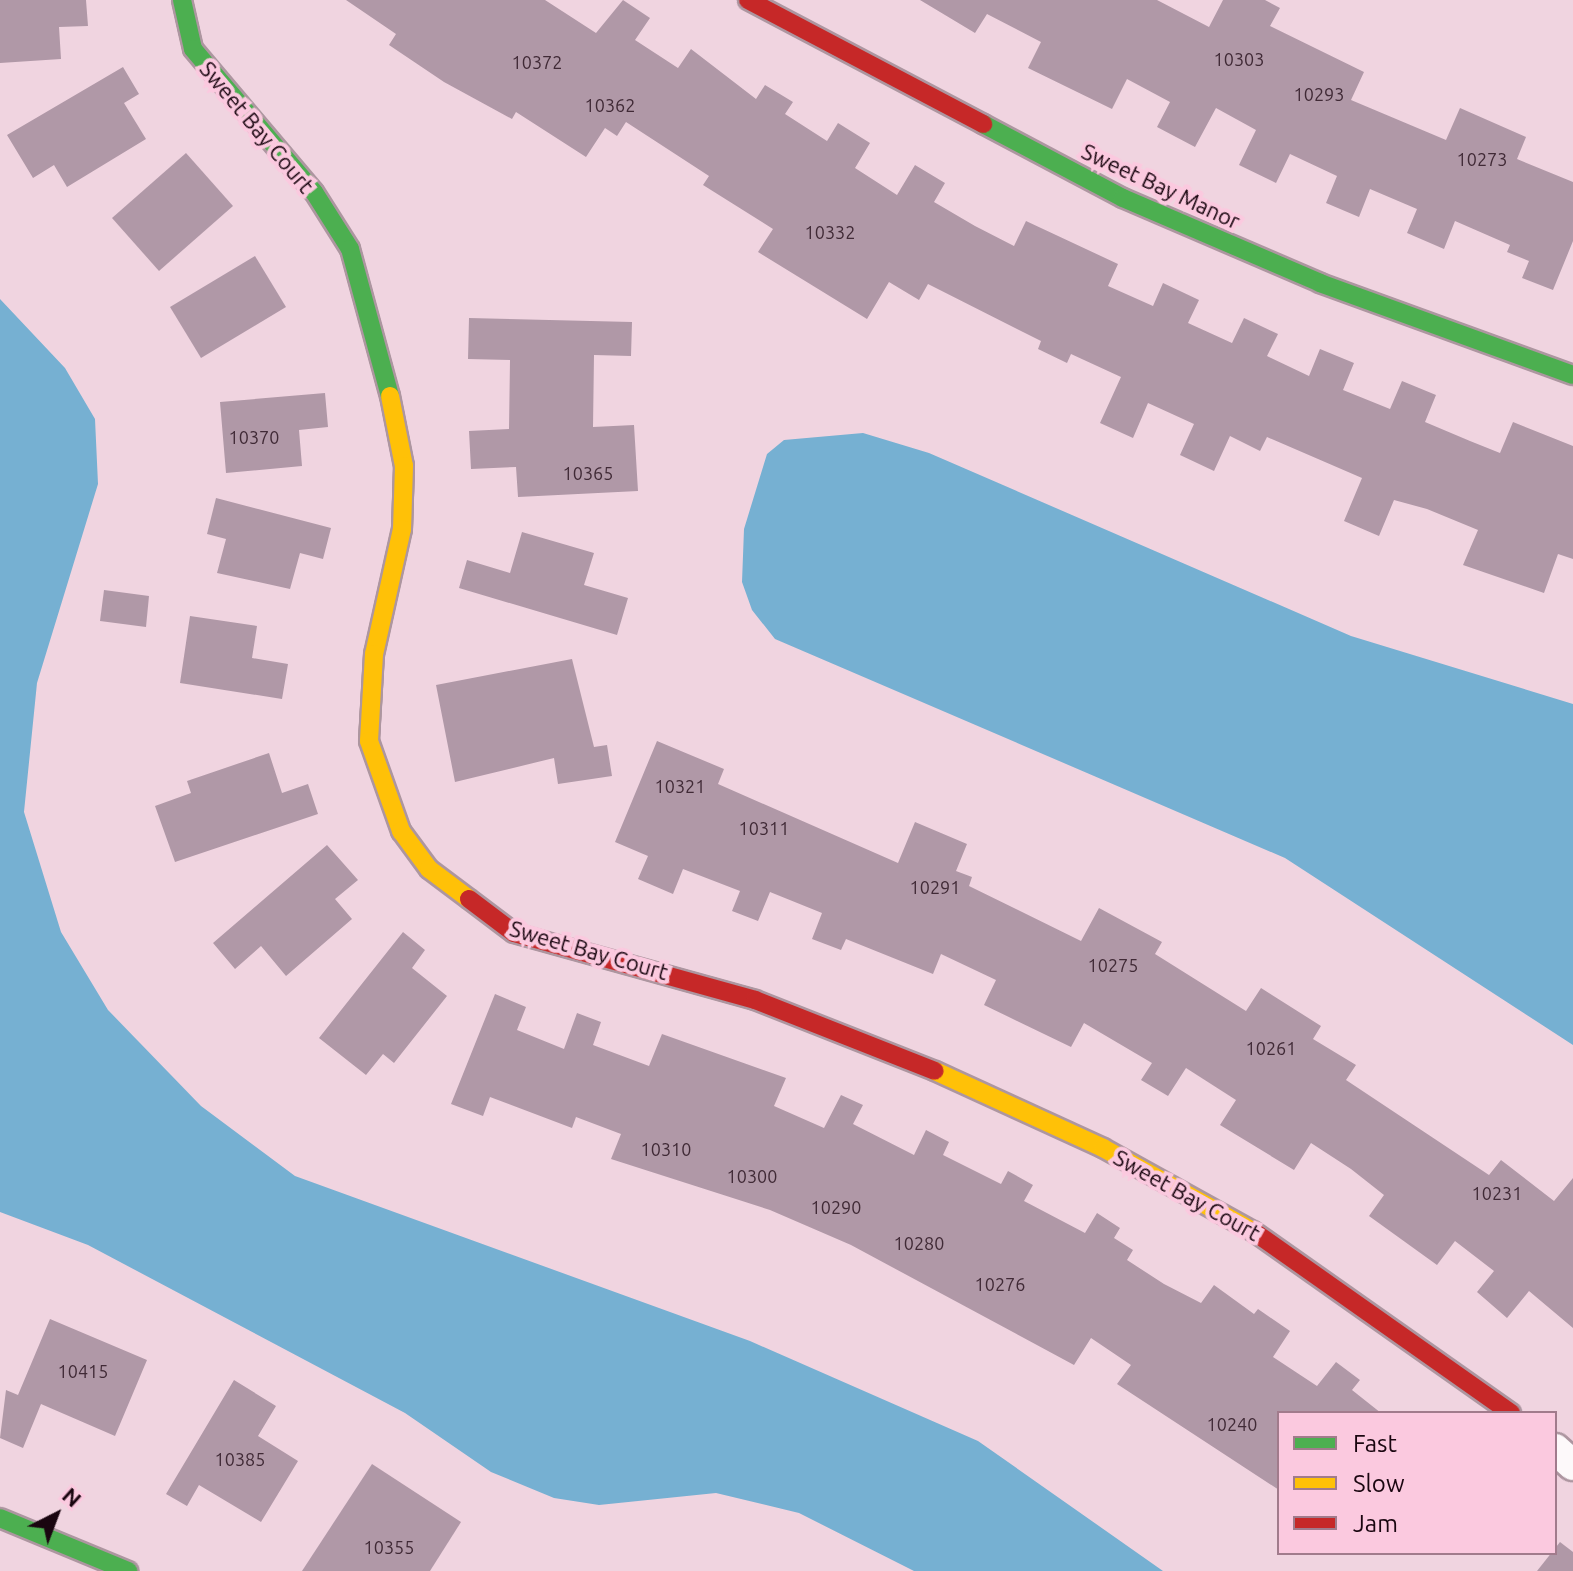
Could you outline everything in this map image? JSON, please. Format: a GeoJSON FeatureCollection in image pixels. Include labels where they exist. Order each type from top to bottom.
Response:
{"type":"FeatureCollection","features":[{"type":"Feature","properties":{"kind":"street","name":"Sweet Bay Court"},"geometry":{"type":"LineString","coordinates":[[182,0],[193,49],[211,78],[260,125],[350,249],[379,335],[404,466],[402,529],[374,654],[369,741],[401,831],[429,869],[514,933],[755,1000],[997,1095],[1103,1148],[1216,1207],[1348,1292],[1508,1411]]}},
{"type":"Feature","properties":{"kind":"street","name":"Sweet Bay Manor"},"geometry":{"type":"LineString","coordinates":[[748,0],[1123,198],[1320,283],[1573,375]]}},
{"type":"Feature","properties":{"kind":"street"},"geometry":{"type":"LineString","coordinates":[[1557,1451],[1573,1465]]}},
{"type":"Feature","properties":{"kind":"street"},"geometry":{"type":"LineString","coordinates":[[0,1518],[128,1571]]}},
{"type":"Feature","properties":{"kind":"water"},"geometry":{"type":"Polygon","coordinates":[[[0,299],[65,368],[95,419],[98,484],[37,683],[24,812],[61,932],[108,1010],[201,1106],[295,1176],[750,1341],[978,1441],[1163,1571],[914,1571],[799,1513],[716,1493],[599,1505],[554,1498],[491,1472],[405,1413],[88,1245],[0,1212],[0,299]]]}},
{"type":"Feature","properties":{"kind":"water"},"geometry":{"type":"Polygon","coordinates":[[[863,433],[929,453],[1351,636],[1573,704],[1573,1045],[1285,858],[775,639],[752,610],[742,582],[744,529],[767,454],[784,440],[863,433]]]}},
{"type":"Feature","properties":{"kind":"building"},"geometry":{"type":"Polygon","coordinates":[[[0,0],[86,0],[88,26],[59,27],[61,59],[0,63],[0,0]]]}},
{"type":"Feature","properties":{"kind":"building"},"geometry":{"type":"Polygon","coordinates":[[[346,0],[545,0],[596,33],[623,0],[650,18],[635,40],[678,68],[691,49],[756,99],[765,85],[793,102],[785,114],[827,141],[838,123],[870,143],[855,168],[897,195],[915,165],[945,183],[934,202],[975,226],[1014,246],[1026,221],[1118,264],[1108,286],[1153,306],[1163,283],[1199,300],[1188,323],[1232,343],[1244,318],[1278,334],[1267,356],[1309,376],[1320,349],[1354,363],[1343,390],[1390,409],[1402,381],[1436,395],[1425,422],[1500,453],[1513,422],[1573,446],[1573,559],[1558,554],[1544,593],[1463,565],[1478,530],[1427,509],[1394,500],[1379,536],[1344,521],[1362,478],[1267,437],[1260,451],[1230,436],[1214,471],[1180,455],[1194,424],[1148,403],[1133,438],[1100,423],[1121,377],[1071,354],[1067,363],[1038,349],[1041,341],[928,284],[919,300],[889,282],[867,319],[758,252],[773,229],[703,185],[709,176],[626,122],[617,136],[605,128],[586,157],[516,112],[512,119],[444,82],[389,45],[396,34],[346,0]]]}},
{"type":"Feature","properties":{"kind":"building"},"geometry":{"type":"Polygon","coordinates":[[[920,0],[1157,0],[1209,27],[1223,0],[1265,0],[1280,8],[1270,26],[1364,72],[1351,100],[1446,140],[1460,108],[1526,137],[1517,159],[1573,182],[1573,241],[1553,290],[1522,278],[1529,261],[1507,252],[1510,245],[1455,221],[1444,249],[1407,233],[1417,209],[1370,189],[1359,217],[1326,203],[1337,176],[1290,154],[1276,183],[1239,165],[1256,130],[1216,108],[1195,147],[1157,127],[1170,102],[1127,79],[1112,109],[1028,68],[1041,42],[987,14],[975,33],[920,0]]]}},
{"type":"Feature","properties":{"kind":"building"},"geometry":{"type":"Polygon","coordinates":[[[123,67],[139,94],[124,103],[146,139],[67,187],[54,165],[33,178],[7,135],[123,67]]]}},
{"type":"Feature","properties":{"kind":"building"},"geometry":{"type":"Polygon","coordinates":[[[186,153],[233,206],[159,271],[112,218],[186,153]]]}},
{"type":"Feature","properties":{"kind":"building"},"geometry":{"type":"Polygon","coordinates":[[[255,256],[286,307],[201,358],[170,307],[255,256]]]}},
{"type":"Feature","properties":{"kind":"building"},"geometry":{"type":"Polygon","coordinates":[[[469,318],[632,322],[631,356],[594,355],[593,427],[634,425],[638,491],[518,497],[516,467],[471,469],[469,431],[509,429],[510,360],[468,359],[469,318]]]}},
{"type":"Feature","properties":{"kind":"building"},"geometry":{"type":"Polygon","coordinates":[[[325,393],[328,427],[299,430],[302,466],[226,473],[220,402],[325,393]]]}},
{"type":"Feature","properties":{"kind":"building"},"geometry":{"type":"Polygon","coordinates":[[[216,498],[331,528],[323,559],[300,553],[290,589],[217,573],[226,539],[207,534],[216,498]]]}},
{"type":"Feature","properties":{"kind":"building"},"geometry":{"type":"Polygon","coordinates":[[[522,532],[594,553],[584,585],[628,598],[617,635],[459,588],[467,560],[510,573],[522,532]]]}},
{"type":"Feature","properties":{"kind":"building"},"geometry":{"type":"Polygon","coordinates":[[[104,590],[149,596],[146,627],[100,621],[104,590]]]}},
{"type":"Feature","properties":{"kind":"building"},"geometry":{"type":"Polygon","coordinates":[[[190,616],[257,626],[252,658],[288,664],[282,699],[180,683],[190,616]]]}},
{"type":"Feature","properties":{"kind":"building"},"geometry":{"type":"Polygon","coordinates":[[[572,659],[594,747],[607,745],[612,776],[558,784],[554,758],[455,782],[436,685],[572,659]]]}},
{"type":"Feature","properties":{"kind":"building"},"geometry":{"type":"Polygon","coordinates":[[[657,741],[724,769],[718,784],[898,863],[915,822],[967,844],[956,871],[972,877],[969,886],[1081,941],[1099,908],[1162,942],[1155,954],[1246,1011],[1261,988],[1321,1026],[1313,1039],[1356,1065],[1346,1080],[1489,1175],[1501,1160],[1554,1201],[1573,1178],[1573,1328],[1529,1291],[1507,1318],[1477,1292],[1494,1271],[1455,1241],[1437,1265],[1369,1216],[1384,1195],[1311,1143],[1294,1170],[1220,1125],[1236,1100],[1186,1068],[1168,1096],[1141,1080],[1152,1063],[1084,1023],[1071,1047],[984,1005],[996,980],[941,954],[933,974],[846,939],[841,950],[812,939],[822,913],[770,892],[758,921],[732,911],[740,891],[683,869],[673,894],[638,879],[648,856],[615,842],[657,741]]]}},
{"type":"Feature","properties":{"kind":"building"},"geometry":{"type":"Polygon","coordinates":[[[269,753],[282,793],[308,784],[318,814],[175,862],[155,806],[191,793],[187,781],[269,753]]]}},
{"type":"Feature","properties":{"kind":"building"},"geometry":{"type":"Polygon","coordinates":[[[327,845],[358,880],[335,899],[352,919],[286,976],[261,946],[235,969],[213,943],[327,845]]]}},
{"type":"Feature","properties":{"kind":"building"},"geometry":{"type":"Polygon","coordinates":[[[403,932],[425,950],[412,968],[447,996],[394,1063],[383,1054],[366,1075],[319,1038],[403,932]]]}},
{"type":"Feature","properties":{"kind":"building"},"geometry":{"type":"Polygon","coordinates":[[[495,994],[526,1007],[517,1030],[564,1049],[577,1013],[601,1022],[593,1045],[649,1066],[662,1034],[786,1078],[774,1106],[824,1128],[841,1095],[863,1105],[853,1124],[914,1155],[926,1130],[949,1142],[943,1155],[1001,1184],[1008,1171],[1033,1185],[1024,1201],[1085,1233],[1097,1213],[1120,1228],[1114,1238],[1133,1250],[1127,1260],[1201,1303],[1214,1285],[1254,1314],[1258,1309],[1290,1331],[1273,1357],[1317,1386],[1336,1362],[1360,1380],[1352,1390],[1378,1411],[1277,1411],[1277,1489],[1117,1384],[1131,1365],[1091,1338],[1074,1365],[851,1245],[770,1210],[611,1159],[621,1134],[576,1117],[572,1128],[490,1097],[483,1116],[451,1104],[495,994]]]}},
{"type":"Feature","properties":{"kind":"building"},"geometry":{"type":"Polygon","coordinates":[[[50,1319],[147,1360],[115,1436],[41,1404],[23,1448],[0,1438],[6,1390],[18,1395],[50,1319]]]}},
{"type":"Feature","properties":{"kind":"building"},"geometry":{"type":"Polygon","coordinates":[[[234,1380],[276,1406],[258,1436],[298,1461],[261,1522],[199,1485],[187,1506],[166,1494],[234,1380]]]}},
{"type":"Feature","properties":{"kind":"building"},"geometry":{"type":"Polygon","coordinates":[[[372,1464],[461,1522],[430,1571],[302,1571],[372,1464]]]}},
{"type":"Feature","properties":{"kind":"building"},"geometry":{"type":"Polygon","coordinates":[[[1560,1542],[1573,1552],[1573,1571],[1537,1571],[1550,1555],[1557,1555],[1560,1542]]]}},
{"type":"Feature","properties":{"kind":"traffic: fast"},"geometry":{"type":"LineString","coordinates":[[182,0],[193,49],[314,192],[350,249],[390,396]]}},
{"type":"Feature","properties":{"kind":"traffic: fast"},"geometry":{"type":"LineString","coordinates":[[983,124],[1123,198],[1320,283],[1573,375]]}},
{"type":"Feature","properties":{"kind":"traffic: fast"},"geometry":{"type":"LineString","coordinates":[[0,1518],[128,1571]]}},
{"type":"Feature","properties":{"kind":"traffic: slow"},"geometry":{"type":"LineString","coordinates":[[390,396],[404,466],[402,529],[374,654],[369,741],[401,831],[429,869],[469,899]]}},
{"type":"Feature","properties":{"kind":"traffic: slow"},"geometry":{"type":"LineString","coordinates":[[935,1071],[1103,1148],[1253,1231]]}},
{"type":"Feature","properties":{"kind":"traffic: jam"},"geometry":{"type":"LineString","coordinates":[[748,0],[983,124]]}},
{"type":"Feature","properties":{"kind":"traffic: jam"},"geometry":{"type":"LineString","coordinates":[[469,899],[514,933],[755,1000],[935,1071]]}},
{"type":"Feature","properties":{"kind":"traffic: jam"},"geometry":{"type":"LineString","coordinates":[[1253,1231],[1508,1411]]}}]}
